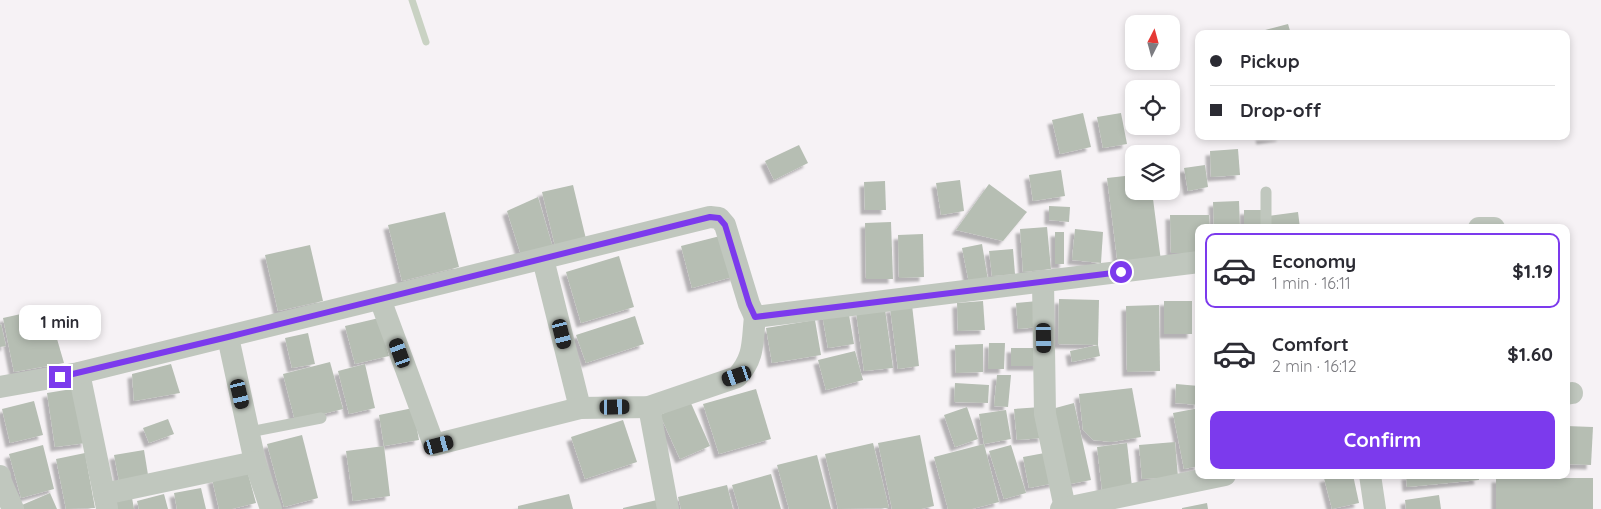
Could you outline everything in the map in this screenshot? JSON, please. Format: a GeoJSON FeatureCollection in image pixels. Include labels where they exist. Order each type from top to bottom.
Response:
{"type":"FeatureCollection","features":[{"type":"Feature","properties":{"kind":"street"},"geometry":{"type":"LineString","coordinates":[[0,386],[79,373],[710,217],[719,218],[725,225],[749,304],[755,317],[751,354],[747,366],[737,376],[649,407],[580,408],[434,445],[380,300]]}},
{"type":"Feature","properties":{"kind":"street"},"geometry":{"type":"LineString","coordinates":[[544,259],[580,408]]}},
{"type":"Feature","properties":{"kind":"street"},"geometry":{"type":"LineString","coordinates":[[755,317],[1195,262]]}},
{"type":"Feature","properties":{"kind":"street"},"geometry":{"type":"LineString","coordinates":[[1043,281],[1045,414],[1063,509],[1206,479]]}},
{"type":"Feature","properties":{"kind":"street"},"geometry":{"type":"LineString","coordinates":[[228,337],[255,462],[270,509]]}},
{"type":"Feature","properties":{"kind":"street"},"geometry":{"type":"LineString","coordinates":[[79,373],[106,502],[255,462]]}},
{"type":"Feature","properties":{"kind":"street"},"geometry":{"type":"LineString","coordinates":[[649,407],[668,509]]}},
{"type":"Feature","properties":{"kind":"street"},"geometry":{"type":"LineString","coordinates":[[0,476],[3,488],[13,509]]}},
{"type":"Feature","properties":{"kind":"street"},"geometry":{"type":"LineString","coordinates":[[1371,479],[1375,509]]}},
{"type":"Feature","properties":{"kind":"lane"},"geometry":{"type":"LineString","coordinates":[[1266,192],[1266,224]]}},
{"type":"Feature","properties":{"kind":"lane"},"geometry":{"type":"LineString","coordinates":[[249,432],[321,418]]}},
{"type":"Feature","properties":{"kind":"building"},"geometry":{"type":"Polygon","coordinates":[[[1288,24],[1290,30],[1265,30],[1288,24]]]}},
{"type":"Feature","properties":{"kind":"building"},"geometry":{"type":"Polygon","coordinates":[[[1083,113],[1091,147],[1060,154],[1052,120],[1083,113]]]}},
{"type":"Feature","properties":{"kind":"building"},"geometry":{"type":"Polygon","coordinates":[[[1121,113],[1127,144],[1103,148],[1097,117],[1121,113]]]}},
{"type":"Feature","properties":{"kind":"building"},"geometry":{"type":"Polygon","coordinates":[[[799,145],[808,163],[774,180],[765,161],[799,145]]]}},
{"type":"Feature","properties":{"kind":"building"},"geometry":{"type":"Polygon","coordinates":[[[1238,149],[1240,175],[1211,177],[1210,151],[1238,149]]]}},
{"type":"Feature","properties":{"kind":"building"},"geometry":{"type":"Polygon","coordinates":[[[1205,165],[1208,187],[1188,191],[1184,168],[1205,165]]]}},
{"type":"Feature","properties":{"kind":"building"},"geometry":{"type":"Polygon","coordinates":[[[1061,170],[1065,196],[1033,201],[1029,175],[1061,170]]]}},
{"type":"Feature","properties":{"kind":"building"},"geometry":{"type":"Polygon","coordinates":[[[1125,176],[1125,200],[1153,200],[1161,261],[1118,266],[1107,178],[1125,176]]]}},
{"type":"Feature","properties":{"kind":"building"},"geometry":{"type":"Polygon","coordinates":[[[960,180],[964,211],[941,215],[936,183],[960,180]]]}},
{"type":"Feature","properties":{"kind":"building"},"geometry":{"type":"Polygon","coordinates":[[[885,181],[886,210],[865,210],[864,182],[885,181]]]}},
{"type":"Feature","properties":{"kind":"building"},"geometry":{"type":"Polygon","coordinates":[[[989,184],[1027,212],[1003,241],[956,230],[989,184]]]}},
{"type":"Feature","properties":{"kind":"building"},"geometry":{"type":"Polygon","coordinates":[[[573,185],[586,239],[555,246],[542,192],[573,185]]]}},
{"type":"Feature","properties":{"kind":"building"},"geometry":{"type":"Polygon","coordinates":[[[538,197],[553,248],[521,255],[507,211],[538,197]]]}},
{"type":"Feature","properties":{"kind":"building"},"geometry":{"type":"Polygon","coordinates":[[[1239,201],[1240,224],[1214,224],[1213,202],[1239,201]]]}},
{"type":"Feature","properties":{"kind":"building"},"geometry":{"type":"Polygon","coordinates":[[[1049,206],[1070,207],[1069,222],[1049,220],[1049,206]]]}},
{"type":"Feature","properties":{"kind":"building"},"geometry":{"type":"Polygon","coordinates":[[[1244,210],[1263,210],[1263,224],[1244,224],[1244,210]]]}},
{"type":"Feature","properties":{"kind":"building"},"geometry":{"type":"Polygon","coordinates":[[[445,212],[459,267],[402,281],[388,225],[445,212]]]}},
{"type":"Feature","properties":{"kind":"building"},"geometry":{"type":"Polygon","coordinates":[[[1298,212],[1300,224],[1269,224],[1268,216],[1298,212]]]}},
{"type":"Feature","properties":{"kind":"building"},"geometry":{"type":"Polygon","coordinates":[[[1170,215],[1209,215],[1210,224],[1195,224],[1195,253],[1171,253],[1170,215]]]}},
{"type":"Feature","properties":{"kind":"building"},"geometry":{"type":"Polygon","coordinates":[[[891,222],[893,279],[866,279],[865,223],[891,222]]]}},
{"type":"Feature","properties":{"kind":"building"},"geometry":{"type":"Polygon","coordinates":[[[1047,227],[1051,269],[1023,272],[1020,229],[1047,227]]]}},
{"type":"Feature","properties":{"kind":"building"},"geometry":{"type":"Polygon","coordinates":[[[1075,229],[1103,232],[1101,263],[1072,260],[1075,229]]]}},
{"type":"Feature","properties":{"kind":"building"},"geometry":{"type":"Polygon","coordinates":[[[1055,232],[1064,232],[1064,264],[1055,264],[1055,232]]]}},
{"type":"Feature","properties":{"kind":"building"},"geometry":{"type":"Polygon","coordinates":[[[923,234],[924,277],[899,278],[898,235],[923,234]]]}},
{"type":"Feature","properties":{"kind":"building"},"geometry":{"type":"Polygon","coordinates":[[[724,235],[736,276],[692,288],[681,246],[724,235]]]}},
{"type":"Feature","properties":{"kind":"building"},"geometry":{"type":"Polygon","coordinates":[[[982,244],[988,280],[969,283],[962,248],[982,244]]]}},
{"type":"Feature","properties":{"kind":"building"},"geometry":{"type":"Polygon","coordinates":[[[310,245],[323,301],[278,311],[265,255],[310,245]]]}},
{"type":"Feature","properties":{"kind":"building"},"geometry":{"type":"Polygon","coordinates":[[[1013,249],[1015,274],[992,276],[989,251],[1013,249]]]}},
{"type":"Feature","properties":{"kind":"building"},"geometry":{"type":"Polygon","coordinates":[[[619,256],[634,307],[581,323],[566,272],[619,256]]]}},
{"type":"Feature","properties":{"kind":"building"},"geometry":{"type":"Polygon","coordinates":[[[1059,299],[1099,300],[1098,345],[1058,344],[1059,299]]]}},
{"type":"Feature","properties":{"kind":"building"},"geometry":{"type":"Polygon","coordinates":[[[983,301],[985,330],[958,331],[957,303],[983,301]]]}},
{"type":"Feature","properties":{"kind":"building"},"geometry":{"type":"Polygon","coordinates":[[[1038,301],[1039,327],[1018,329],[1016,303],[1038,301]]]}},
{"type":"Feature","properties":{"kind":"building"},"geometry":{"type":"Polygon","coordinates":[[[1164,301],[1192,301],[1192,334],[1164,334],[1164,301]]]}},
{"type":"Feature","properties":{"kind":"building"},"geometry":{"type":"Polygon","coordinates":[[[912,305],[919,366],[898,369],[890,308],[912,305]]]}},
{"type":"Feature","properties":{"kind":"building"},"geometry":{"type":"Polygon","coordinates":[[[1159,305],[1160,371],[1127,372],[1126,306],[1159,305]]]}},
{"type":"Feature","properties":{"kind":"building"},"geometry":{"type":"Polygon","coordinates":[[[48,308],[64,363],[14,372],[3,318],[48,308]]]}},
{"type":"Feature","properties":{"kind":"building"},"geometry":{"type":"Polygon","coordinates":[[[848,309],[854,344],[828,348],[822,314],[848,309]]]}},
{"type":"Feature","properties":{"kind":"building"},"geometry":{"type":"Polygon","coordinates":[[[885,309],[893,368],[864,371],[856,312],[885,309]]]}},
{"type":"Feature","properties":{"kind":"building"},"geometry":{"type":"Polygon","coordinates":[[[635,316],[644,344],[586,363],[576,335],[635,316]]]}},
{"type":"Feature","properties":{"kind":"building"},"geometry":{"type":"Polygon","coordinates":[[[379,318],[389,356],[355,364],[345,326],[379,318]]]}},
{"type":"Feature","properties":{"kind":"building"},"geometry":{"type":"Polygon","coordinates":[[[815,320],[821,355],[772,363],[766,328],[815,320]]]}},
{"type":"Feature","properties":{"kind":"building"},"geometry":{"type":"Polygon","coordinates":[[[0,325],[6,346],[0,347],[0,325]]]}},
{"type":"Feature","properties":{"kind":"building"},"geometry":{"type":"Polygon","coordinates":[[[308,333],[315,364],[292,368],[285,338],[308,333]]]}},
{"type":"Feature","properties":{"kind":"building"},"geometry":{"type":"Polygon","coordinates":[[[989,343],[1005,343],[1004,369],[988,369],[989,343]]]}},
{"type":"Feature","properties":{"kind":"building"},"geometry":{"type":"Polygon","coordinates":[[[983,344],[983,372],[956,373],[955,345],[983,344]]]}},
{"type":"Feature","properties":{"kind":"building"},"geometry":{"type":"Polygon","coordinates":[[[1098,345],[1100,356],[1072,362],[1070,351],[1098,345]]]}},
{"type":"Feature","properties":{"kind":"building"},"geometry":{"type":"Polygon","coordinates":[[[1011,348],[1039,348],[1039,366],[1011,366],[1011,348]]]}},
{"type":"Feature","properties":{"kind":"building"},"geometry":{"type":"Polygon","coordinates":[[[855,351],[863,380],[826,390],[818,360],[855,351]]]}},
{"type":"Feature","properties":{"kind":"building"},"geometry":{"type":"Polygon","coordinates":[[[330,362],[343,409],[295,421],[283,374],[330,362]]]}},
{"type":"Feature","properties":{"kind":"building"},"geometry":{"type":"Polygon","coordinates":[[[171,364],[180,393],[134,401],[132,374],[171,364]]]}},
{"type":"Feature","properties":{"kind":"building"},"geometry":{"type":"Polygon","coordinates":[[[365,364],[375,408],[349,414],[338,371],[365,364]]]}},
{"type":"Feature","properties":{"kind":"building"},"geometry":{"type":"Polygon","coordinates":[[[997,375],[1011,375],[1008,407],[994,406],[997,375]]]}},
{"type":"Feature","properties":{"kind":"building"},"geometry":{"type":"Polygon","coordinates":[[[955,383],[989,385],[988,403],[954,402],[955,383]]]}},
{"type":"Feature","properties":{"kind":"building"},"geometry":{"type":"Polygon","coordinates":[[[1176,384],[1195,386],[1195,405],[1175,403],[1176,384]]]}},
{"type":"Feature","properties":{"kind":"building"},"geometry":{"type":"Polygon","coordinates":[[[78,388],[86,443],[55,447],[47,393],[78,388]]]}},
{"type":"Feature","properties":{"kind":"building"},"geometry":{"type":"Polygon","coordinates":[[[1132,388],[1141,437],[1112,442],[1093,440],[1083,430],[1079,394],[1132,388]]]}},
{"type":"Feature","properties":{"kind":"building"},"geometry":{"type":"Polygon","coordinates":[[[756,389],[771,439],[719,454],[703,404],[756,389]]]}},
{"type":"Feature","properties":{"kind":"building"},"geometry":{"type":"Polygon","coordinates":[[[34,401],[43,435],[10,443],[2,409],[34,401]]]}},
{"type":"Feature","properties":{"kind":"building"},"geometry":{"type":"Polygon","coordinates":[[[690,401],[710,446],[680,459],[660,415],[690,401]]]}},
{"type":"Feature","properties":{"kind":"building"},"geometry":{"type":"Polygon","coordinates":[[[1074,403],[1091,480],[1065,485],[1048,410],[1074,403]]]}},
{"type":"Feature","properties":{"kind":"building"},"geometry":{"type":"Polygon","coordinates":[[[967,407],[978,439],[955,447],[944,415],[967,407]]]}},
{"type":"Feature","properties":{"kind":"building"},"geometry":{"type":"Polygon","coordinates":[[[1041,407],[1043,438],[1017,440],[1014,409],[1041,407]]]}},
{"type":"Feature","properties":{"kind":"building"},"geometry":{"type":"Polygon","coordinates":[[[413,408],[419,440],[384,446],[379,415],[413,408]]]}},
{"type":"Feature","properties":{"kind":"building"},"geometry":{"type":"Polygon","coordinates":[[[1195,409],[1195,467],[1184,469],[1173,413],[1195,409]]]}},
{"type":"Feature","properties":{"kind":"building"},"geometry":{"type":"Polygon","coordinates":[[[1006,410],[1011,439],[984,444],[979,414],[1006,410]]]}},
{"type":"Feature","properties":{"kind":"building"},"geometry":{"type":"Polygon","coordinates":[[[168,419],[174,434],[149,443],[143,428],[168,419]]]}},
{"type":"Feature","properties":{"kind":"building"},"geometry":{"type":"Polygon","coordinates":[[[623,420],[637,462],[585,479],[571,437],[623,420]]]}},
{"type":"Feature","properties":{"kind":"building"},"geometry":{"type":"Polygon","coordinates":[[[1570,426],[1593,427],[1591,465],[1570,464],[1570,426]]]}},
{"type":"Feature","properties":{"kind":"building"},"geometry":{"type":"Polygon","coordinates":[[[302,435],[318,498],[284,507],[267,444],[302,435]]]}},
{"type":"Feature","properties":{"kind":"building"},"geometry":{"type":"Polygon","coordinates":[[[920,435],[934,506],[921,509],[892,509],[878,443],[920,435]]]}},
{"type":"Feature","properties":{"kind":"building"},"geometry":{"type":"Polygon","coordinates":[[[1175,442],[1178,477],[1142,479],[1139,445],[1175,442]]]}},
{"type":"Feature","properties":{"kind":"building"},"geometry":{"type":"Polygon","coordinates":[[[873,443],[889,508],[838,509],[825,454],[873,443]]]}},
{"type":"Feature","properties":{"kind":"building"},"geometry":{"type":"Polygon","coordinates":[[[1127,443],[1132,487],[1102,490],[1097,447],[1127,443]]]}},
{"type":"Feature","properties":{"kind":"building"},"geometry":{"type":"Polygon","coordinates":[[[984,444],[999,502],[972,509],[948,509],[934,457],[984,444]]]}},
{"type":"Feature","properties":{"kind":"building"},"geometry":{"type":"Polygon","coordinates":[[[43,445],[54,489],[21,498],[9,454],[43,445]]]}},
{"type":"Feature","properties":{"kind":"building"},"geometry":{"type":"Polygon","coordinates":[[[1011,445],[1026,493],[1004,499],[989,451],[1011,445]]]}},
{"type":"Feature","properties":{"kind":"building"},"geometry":{"type":"Polygon","coordinates":[[[384,446],[390,496],[353,501],[346,451],[384,446]]]}},
{"type":"Feature","properties":{"kind":"building"},"geometry":{"type":"Polygon","coordinates":[[[144,450],[149,481],[120,486],[114,455],[144,450]]]}},
{"type":"Feature","properties":{"kind":"building"},"geometry":{"type":"Polygon","coordinates":[[[1050,452],[1055,483],[1029,488],[1023,457],[1050,452]]]}},
{"type":"Feature","properties":{"kind":"building"},"geometry":{"type":"Polygon","coordinates":[[[85,453],[95,508],[66,509],[56,459],[85,453]]]}},
{"type":"Feature","properties":{"kind":"building"},"geometry":{"type":"Polygon","coordinates":[[[817,455],[831,509],[789,509],[777,465],[817,455]]]}},
{"type":"Feature","properties":{"kind":"building"},"geometry":{"type":"Polygon","coordinates":[[[247,470],[256,503],[232,509],[219,509],[212,479],[247,470]]]}},
{"type":"Feature","properties":{"kind":"building"},"geometry":{"type":"Polygon","coordinates":[[[771,474],[781,509],[739,509],[732,485],[771,474]]]}},
{"type":"Feature","properties":{"kind":"building"},"geometry":{"type":"Polygon","coordinates":[[[1593,478],[1593,509],[1496,509],[1496,479],[1593,478]]]}},
{"type":"Feature","properties":{"kind":"building"},"geometry":{"type":"Polygon","coordinates":[[[1324,479],[1354,479],[1359,503],[1332,509],[1324,479]]]}},
{"type":"Feature","properties":{"kind":"building"},"geometry":{"type":"Polygon","coordinates":[[[1406,479],[1479,480],[1407,487],[1406,479]]]}},
{"type":"Feature","properties":{"kind":"building"},"geometry":{"type":"Polygon","coordinates":[[[727,485],[733,509],[681,509],[678,497],[727,485]]]}},
{"type":"Feature","properties":{"kind":"building"},"geometry":{"type":"Polygon","coordinates":[[[201,488],[206,509],[177,509],[174,493],[201,488]]]}},
{"type":"Feature","properties":{"kind":"building"},"geometry":{"type":"Polygon","coordinates":[[[50,493],[57,509],[24,509],[22,505],[50,493]]]}},
{"type":"Feature","properties":{"kind":"building"},"geometry":{"type":"Polygon","coordinates":[[[164,494],[168,509],[139,509],[137,501],[164,494]]]}},
{"type":"Feature","properties":{"kind":"building"},"geometry":{"type":"Polygon","coordinates":[[[569,494],[573,509],[518,509],[518,506],[569,494]]]}},
{"type":"Feature","properties":{"kind":"building"},"geometry":{"type":"Polygon","coordinates":[[[1439,495],[1441,509],[1406,509],[1405,500],[1439,495]]]}},
{"type":"Feature","properties":{"kind":"building"},"geometry":{"type":"Polygon","coordinates":[[[132,498],[134,509],[114,509],[112,503],[132,498]]]}},
{"type":"Feature","properties":{"kind":"building"},"geometry":{"type":"Polygon","coordinates":[[[657,500],[660,509],[623,509],[623,508],[657,500]]]}},
{"type":"Feature","properties":{"kind":"building"},"geometry":{"type":"Polygon","coordinates":[[[1207,503],[1208,509],[1182,509],[1182,508],[1207,503]]]}},
{"type":"Feature","properties":{"kind":"waterway"},"geometry":{"type":"LineString","coordinates":[[412,0],[426,42]]}},
{"type":"Feature","properties":{"kind":"route"},"geometry":{"type":"LineString","coordinates":[[60,377],[710,217],[719,218],[725,225],[749,304],[755,317],[1121,272]]}}]}
